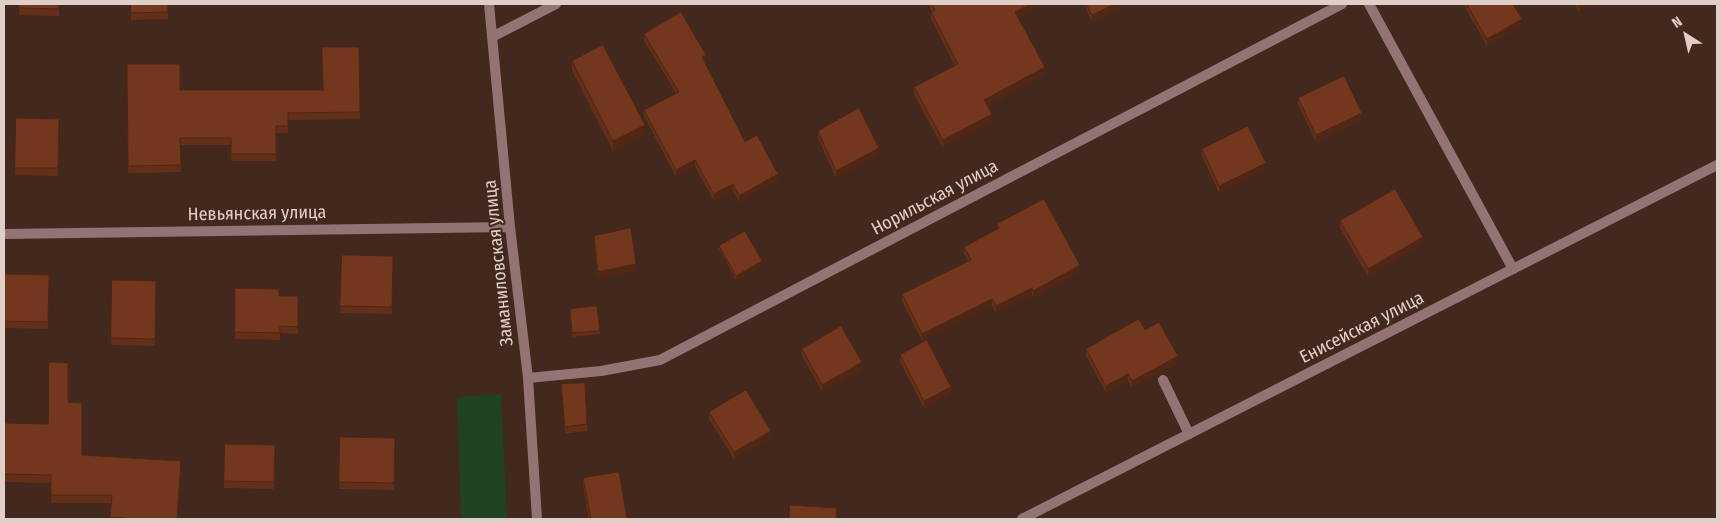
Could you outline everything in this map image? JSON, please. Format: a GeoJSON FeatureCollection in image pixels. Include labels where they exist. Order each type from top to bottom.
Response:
{"type":"FeatureCollection","features":[{"type":"Feature","properties":{"kind":"street","name":"Заманиловская улица"},"geometry":{"type":"LineString","coordinates":[[489,4],[510,227],[528,378],[537,519]]}},
{"type":"Feature","properties":{"kind":"street"},"geometry":{"type":"LineString","coordinates":[[492,37],[556,4]]}},
{"type":"Feature","properties":{"kind":"street","name":"Норильская улица"},"geometry":{"type":"LineString","coordinates":[[528,378],[601,371],[660,360],[1342,4]]}},
{"type":"Feature","properties":{"kind":"street"},"geometry":{"type":"LineString","coordinates":[[1368,4],[1513,269]]}},
{"type":"Feature","properties":{"kind":"street","name":"Енисейская улица"},"geometry":{"type":"LineString","coordinates":[[1022,519],[1717,165]]}},
{"type":"Feature","properties":{"kind":"street","name":"Невьянская улица"},"geometry":{"type":"LineString","coordinates":[[4,234],[510,227]]}},
{"type":"Feature","properties":{"kind":"street"},"geometry":{"type":"LineString","coordinates":[[1163,380],[1189,434]]}},
{"type":"Feature","properties":{"kind":"green space"},"geometry":{"type":"Polygon","coordinates":[[[501,394],[507,519],[461,519],[457,397],[501,394]]]}},
{"type":"Feature","properties":{"kind":"building"},"geometry":{"type":"Polygon","coordinates":[[[19,4],[59,4],[59,9],[19,8],[19,4]]]}},
{"type":"Feature","properties":{"kind":"building"},"geometry":{"type":"Polygon","coordinates":[[[131,4],[168,4],[168,12],[131,13],[131,4]]]}},
{"type":"Feature","properties":{"kind":"building"},"geometry":{"type":"Polygon","coordinates":[[[932,4],[1031,4],[1015,12],[1045,67],[984,100],[992,114],[943,140],[914,87],[958,64],[931,12],[935,10],[932,4]]]}},
{"type":"Feature","properties":{"kind":"building"},"geometry":{"type":"Polygon","coordinates":[[[1087,4],[1115,4],[1092,15],[1087,4]]]}},
{"type":"Feature","properties":{"kind":"building"},"geometry":{"type":"Polygon","coordinates":[[[1467,4],[1513,4],[1522,19],[1487,39],[1467,4]]]}},
{"type":"Feature","properties":{"kind":"building"},"geometry":{"type":"Polygon","coordinates":[[[681,12],[706,55],[702,57],[745,142],[757,135],[778,174],[739,196],[733,184],[714,194],[695,160],[676,170],[644,110],[679,92],[644,34],[681,12]]]}},
{"type":"Feature","properties":{"kind":"building"},"geometry":{"type":"Polygon","coordinates":[[[603,45],[645,125],[613,141],[572,61],[603,45]]]}},
{"type":"Feature","properties":{"kind":"building"},"geometry":{"type":"Polygon","coordinates":[[[322,47],[359,47],[360,112],[288,113],[288,126],[276,126],[276,154],[231,154],[231,138],[180,138],[181,165],[128,166],[127,64],[180,64],[180,90],[323,90],[322,47]]]}},
{"type":"Feature","properties":{"kind":"building"},"geometry":{"type":"Polygon","coordinates":[[[1344,76],[1362,113],[1316,135],[1298,98],[1344,76]]]}},
{"type":"Feature","properties":{"kind":"building"},"geometry":{"type":"Polygon","coordinates":[[[859,108],[879,148],[836,171],[818,131],[859,108]]]}},
{"type":"Feature","properties":{"kind":"building"},"geometry":{"type":"Polygon","coordinates":[[[16,118],[59,119],[58,168],[15,168],[16,118]]]}},
{"type":"Feature","properties":{"kind":"building"},"geometry":{"type":"Polygon","coordinates":[[[1248,126],[1266,163],[1219,186],[1202,149],[1248,126]]]}},
{"type":"Feature","properties":{"kind":"building"},"geometry":{"type":"Polygon","coordinates":[[[1395,189],[1423,237],[1368,269],[1340,221],[1395,189]]]}},
{"type":"Feature","properties":{"kind":"building"},"geometry":{"type":"Polygon","coordinates":[[[1044,199],[1080,265],[1033,291],[1032,288],[996,306],[992,299],[922,334],[902,294],[971,260],[964,247],[999,228],[997,224],[1044,199]]]}},
{"type":"Feature","properties":{"kind":"building"},"geometry":{"type":"Polygon","coordinates":[[[631,228],[636,264],[598,272],[594,236],[631,228]]]}},
{"type":"Feature","properties":{"kind":"building"},"geometry":{"type":"Polygon","coordinates":[[[745,231],[762,261],[736,276],[719,246],[745,231]]]}},
{"type":"Feature","properties":{"kind":"building"},"geometry":{"type":"Polygon","coordinates":[[[342,255],[393,256],[392,307],[340,306],[342,255]]]}},
{"type":"Feature","properties":{"kind":"building"},"geometry":{"type":"Polygon","coordinates":[[[4,274],[49,275],[48,322],[4,321],[4,274]]]}},
{"type":"Feature","properties":{"kind":"building"},"geometry":{"type":"Polygon","coordinates":[[[112,280],[156,281],[155,339],[111,338],[112,280]]]}},
{"type":"Feature","properties":{"kind":"building"},"geometry":{"type":"Polygon","coordinates":[[[235,288],[279,289],[279,296],[298,296],[298,327],[280,326],[280,333],[235,332],[235,288]]]}},
{"type":"Feature","properties":{"kind":"building"},"geometry":{"type":"Polygon","coordinates":[[[597,306],[600,331],[572,333],[570,309],[597,306]]]}},
{"type":"Feature","properties":{"kind":"building"},"geometry":{"type":"Polygon","coordinates":[[[1139,319],[1145,330],[1159,322],[1178,356],[1132,381],[1128,374],[1106,386],[1086,349],[1139,319]]]}},
{"type":"Feature","properties":{"kind":"building"},"geometry":{"type":"Polygon","coordinates":[[[841,326],[862,362],[822,385],[802,349],[841,326]]]}},
{"type":"Feature","properties":{"kind":"building"},"geometry":{"type":"Polygon","coordinates":[[[927,340],[951,387],[924,401],[900,355],[927,340]]]}},
{"type":"Feature","properties":{"kind":"building"},"geometry":{"type":"Polygon","coordinates":[[[49,362],[68,363],[68,402],[82,403],[82,455],[181,461],[177,519],[110,517],[112,495],[51,495],[51,475],[4,474],[4,423],[48,424],[49,362]]]}},
{"type":"Feature","properties":{"kind":"building"},"geometry":{"type":"Polygon","coordinates":[[[585,383],[587,424],[565,427],[561,384],[585,383]]]}},
{"type":"Feature","properties":{"kind":"building"},"geometry":{"type":"Polygon","coordinates":[[[746,390],[771,431],[734,452],[709,412],[746,390]]]}},
{"type":"Feature","properties":{"kind":"building"},"geometry":{"type":"Polygon","coordinates":[[[340,437],[395,438],[394,483],[339,482],[340,437]]]}},
{"type":"Feature","properties":{"kind":"building"},"geometry":{"type":"Polygon","coordinates":[[[225,444],[275,445],[274,482],[224,481],[225,444]]]}},
{"type":"Feature","properties":{"kind":"building"},"geometry":{"type":"Polygon","coordinates":[[[619,472],[627,519],[591,519],[583,478],[619,472]]]}},
{"type":"Feature","properties":{"kind":"building"},"geometry":{"type":"Polygon","coordinates":[[[790,505],[837,508],[836,519],[789,519],[790,505]]]}}]}
